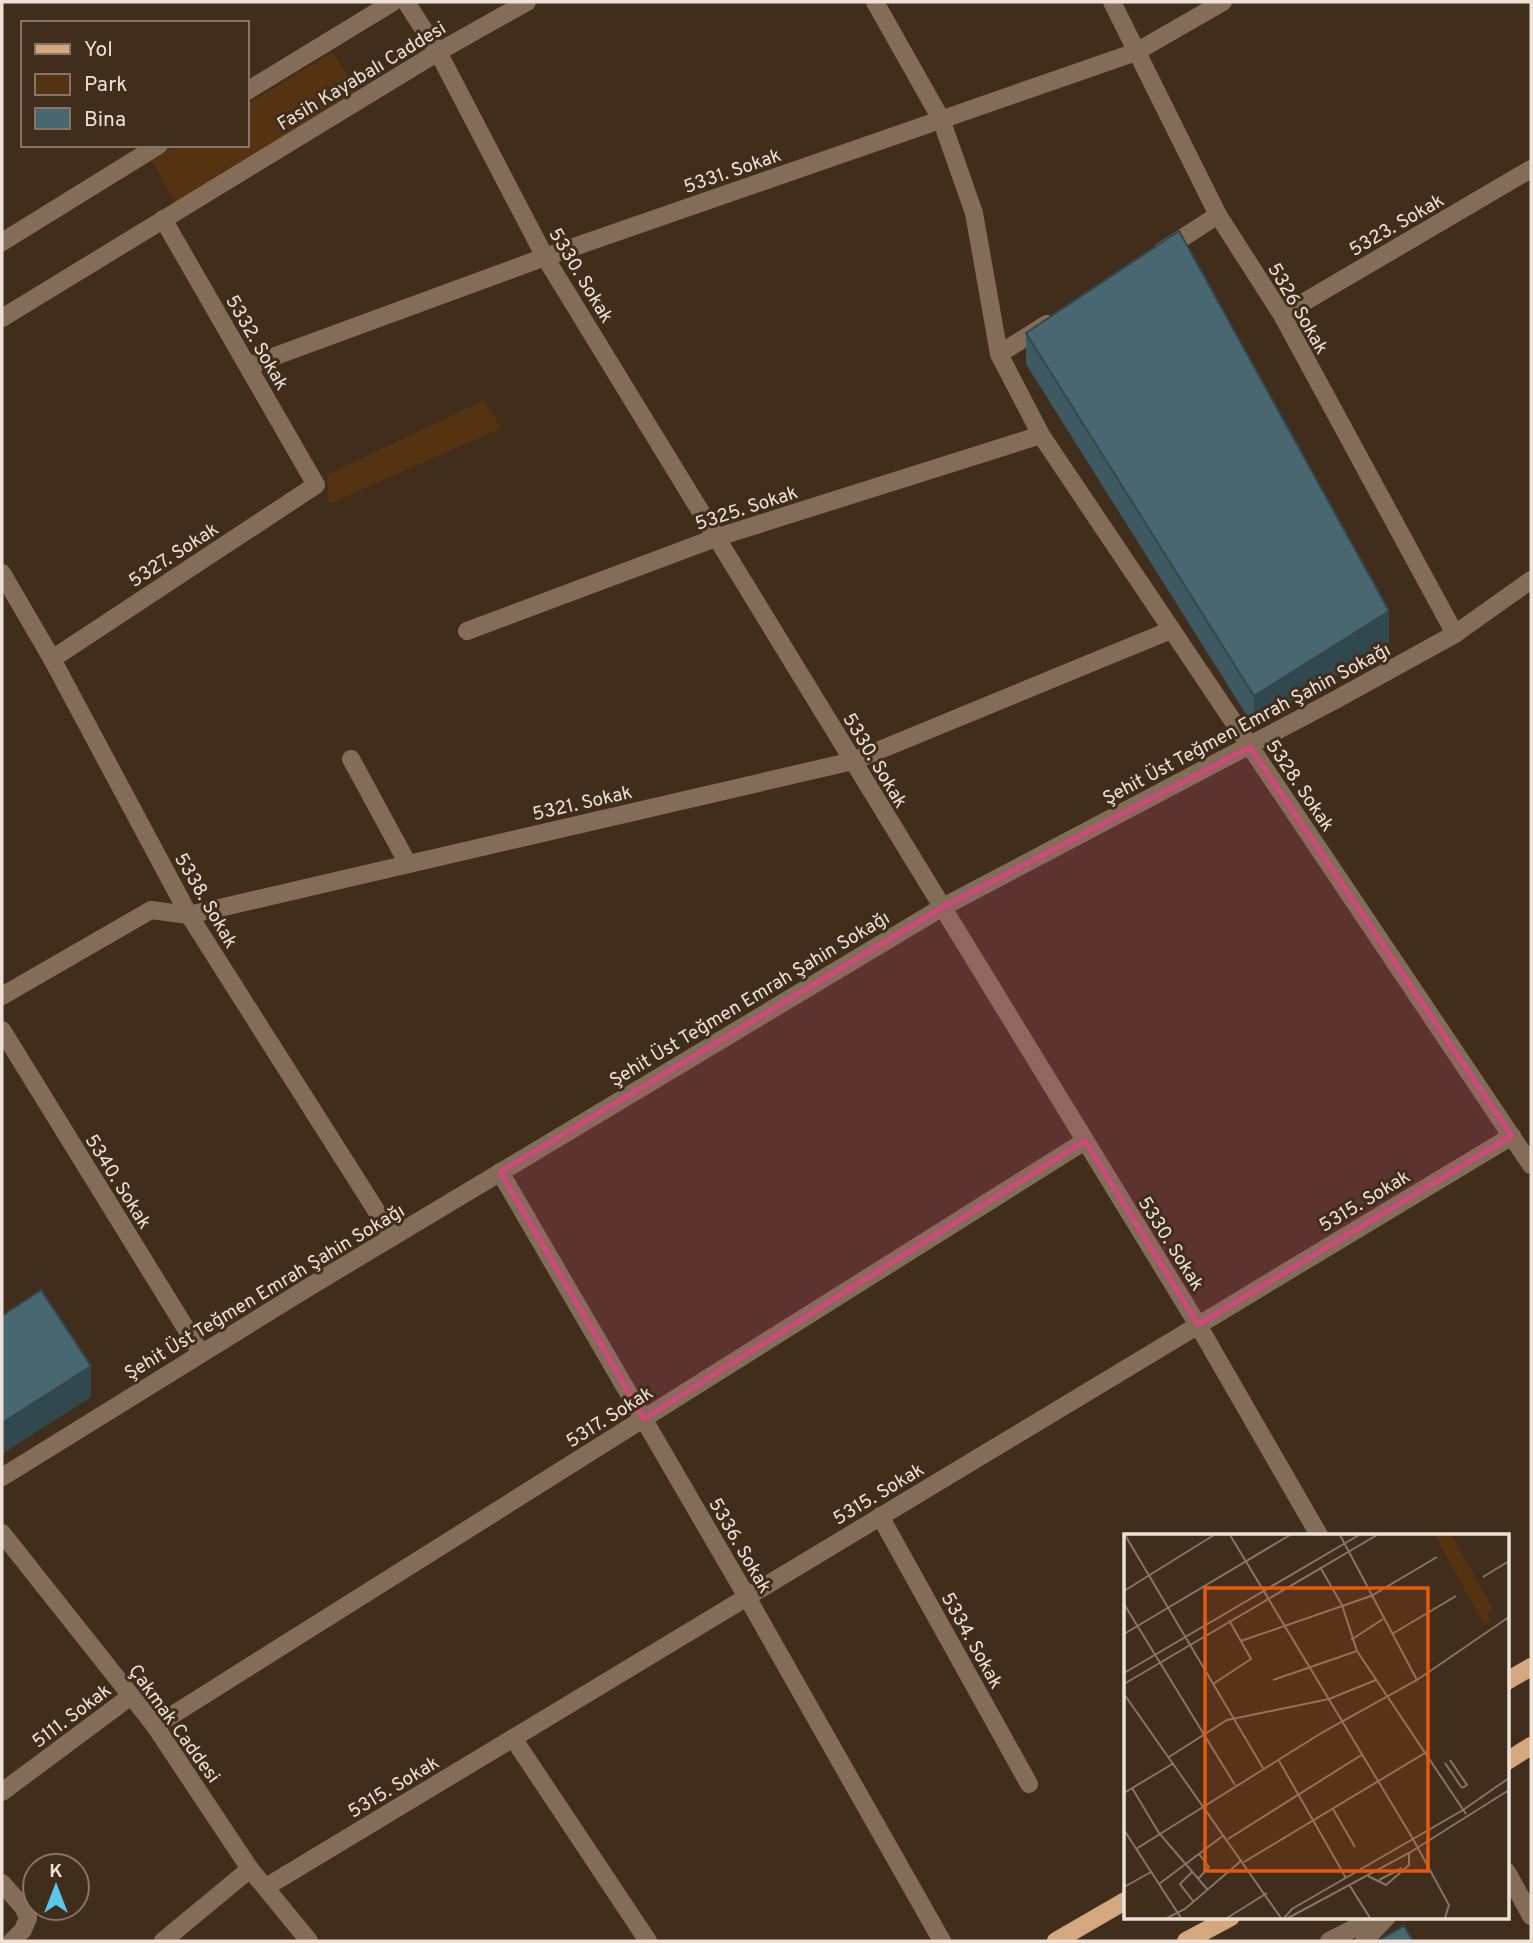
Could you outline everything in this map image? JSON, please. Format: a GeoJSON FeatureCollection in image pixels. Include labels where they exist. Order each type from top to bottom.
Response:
{"type":"FeatureCollection","features":[{"type":"Feature","properties":{"kind":"main road"},"geometry":{"type":"LineString","coordinates":[[1508,1680],[1531,1667]]}},
{"type":"Feature","properties":{"kind":"main road"},"geometry":{"type":"LineString","coordinates":[[1508,1760],[1531,1746]]}},
{"type":"Feature","properties":{"kind":"main road"},"geometry":{"type":"LineString","coordinates":[[1056,1941],[1124,1902]]}},
{"type":"Feature","properties":{"kind":"main road"},"geometry":{"type":"LineString","coordinates":[[1186,1941],[1229,1918]]}},
{"type":"Feature","properties":{"kind":"street"},"geometry":{"type":"LineString","coordinates":[[248,90],[393,2]]}},
{"type":"Feature","properties":{"kind":"street","name":"5330. Sokak"},"geometry":{"type":"LineString","coordinates":[[406,2],[438,52],[545,257],[1198,1325],[1318,1534]]}},
{"type":"Feature","properties":{"kind":"street","name":"Fasih Kayabalı Caddesi"},"geometry":{"type":"LineString","coordinates":[[2,317],[438,52],[527,2]]}},
{"type":"Feature","properties":{"kind":"street","name":"5328. Sokak"},"geometry":{"type":"LineString","coordinates":[[875,2],[941,119],[974,214],[999,354],[1041,435],[1531,1165]]}},
{"type":"Feature","properties":{"kind":"street","name":"5326 Sokak"},"geometry":{"type":"LineString","coordinates":[[1112,2],[1218,215],[1282,315],[1455,634]]}},
{"type":"Feature","properties":{"kind":"street","name":"5331. Sokak"},"geometry":{"type":"LineString","coordinates":[[248,366],[545,257],[1136,52],[1223,2]]}},
{"type":"Feature","properties":{"kind":"street"},"geometry":{"type":"LineString","coordinates":[[2,242],[156,147]]}},
{"type":"Feature","properties":{"kind":"street","name":"5323. Sokak"},"geometry":{"type":"LineString","coordinates":[[1282,315],[1531,169]]}},
{"type":"Feature","properties":{"kind":"street"},"geometry":{"type":"LineString","coordinates":[[1149,259],[1218,215]]}},
{"type":"Feature","properties":{"kind":"street","name":"5332. Sokak"},"geometry":{"type":"LineString","coordinates":[[163,219],[316,485]]}},
{"type":"Feature","properties":{"kind":"street"},"geometry":{"type":"LineString","coordinates":[[999,354],[1056,318]]}},
{"type":"Feature","properties":{"kind":"street","name":"5325. Sokak"},"geometry":{"type":"LineString","coordinates":[[467,631],[718,537],[1041,435]]}},
{"type":"Feature","properties":{"kind":"street","name":"5327. Sokak"},"geometry":{"type":"LineString","coordinates":[[52,659],[316,485]]}},
{"type":"Feature","properties":{"kind":"street","name":"5338. Sokak"},"geometry":{"type":"LineString","coordinates":[[2,573],[52,659],[189,915],[393,1237]]}},
{"type":"Feature","properties":{"kind":"street","name":"Şehit Üst Teğmen Emrah Şahin Sokağı"},"geometry":{"type":"LineString","coordinates":[[2,1477],[201,1353],[941,908],[1250,747],[1455,634],[1531,580]]}},
{"type":"Feature","properties":{"kind":"street","name":"5321. Sokak"},"geometry":{"type":"LineString","coordinates":[[2,996],[151,911],[189,915],[853,761],[1171,629]]}},
{"type":"Feature","properties":{"kind":"street"},"geometry":{"type":"LineString","coordinates":[[351,759],[408,864]]}},
{"type":"Feature","properties":{"kind":"street","name":"5340. Sokak"},"geometry":{"type":"LineString","coordinates":[[2,1030],[201,1353]]}},
{"type":"Feature","properties":{"kind":"street","name":"5315. Sokak"},"geometry":{"type":"LineString","coordinates":[[266,1887],[1512,1136]]}},
{"type":"Feature","properties":{"kind":"street","name":"5317. Sokak"},"geometry":{"type":"LineString","coordinates":[[155,1726],[1086,1142]]}},
{"type":"Feature","properties":{"kind":"street","name":"5336. Sokak"},"geometry":{"type":"LineString","coordinates":[[500,1172],[747,1597],[942,1941]]}},
{"type":"Feature","properties":{"kind":"street","name":"5334. Sokak"},"geometry":{"type":"LineString","coordinates":[[880,1516],[1029,1784]]}},
{"type":"Feature","properties":{"kind":"street","name":"Çakmak Caddesi"},"geometry":{"type":"LineString","coordinates":[[2,1533],[155,1726],[250,1869],[309,1941]]}},
{"type":"Feature","properties":{"kind":"street","name":"5111. Sokak"},"geometry":{"type":"LineString","coordinates":[[2,1792],[131,1696]]}},
{"type":"Feature","properties":{"kind":"street"},"geometry":{"type":"LineString","coordinates":[[513,1738],[648,1941]]}},
{"type":"Feature","properties":{"kind":"street"},"geometry":{"type":"LineString","coordinates":[[163,1941],[250,1869]]}},
{"type":"Feature","properties":{"kind":"street"},"geometry":{"type":"LineString","coordinates":[[1508,1874],[1531,1916]]}},
{"type":"Feature","properties":{"kind":"street"},"geometry":{"type":"LineString","coordinates":[[2,1883],[23,1907],[28,1919],[23,1930],[12,1941]]}},
{"type":"Feature","properties":{"kind":"street"},"geometry":{"type":"LineString","coordinates":[[1329,1941],[1374,1918]]}},
{"type":"Feature","properties":{"kind":"street"},"geometry":{"type":"LineString","coordinates":[[1364,1941],[1386,1918]]}},
{"type":"Feature","properties":{"kind":"highlighted area"},"geometry":{"type":"Polygon","coordinates":[[[1250,747],[1512,1136],[1198,1325],[1085,1141],[644,1419],[500,1172],[941,908],[1250,747]]]}},
{"type":"Feature","properties":{"kind":"green space"},"geometry":{"type":"Polygon","coordinates":[[[333,52],[358,92],[176,205],[152,161],[174,147],[248,147],[248,103],[333,52]]]}},
{"type":"Feature","properties":{"kind":"green space"},"geometry":{"type":"Polygon","coordinates":[[[484,400],[501,428],[329,504],[327,475],[484,400]]]}},
{"type":"Feature","properties":{"kind":"building"},"geometry":{"type":"Polygon","coordinates":[[[1179,231],[1389,611],[1254,696],[1026,333],[1179,231]]]}},
{"type":"Feature","properties":{"kind":"building"},"geometry":{"type":"Polygon","coordinates":[[[41,1290],[91,1366],[2,1423],[2,1316],[41,1290]]]}},
{"type":"Feature","properties":{"kind":"building"},"geometry":{"type":"Polygon","coordinates":[[[1404,1926],[1413,1941],[1378,1941],[1404,1926]]]}}]}
